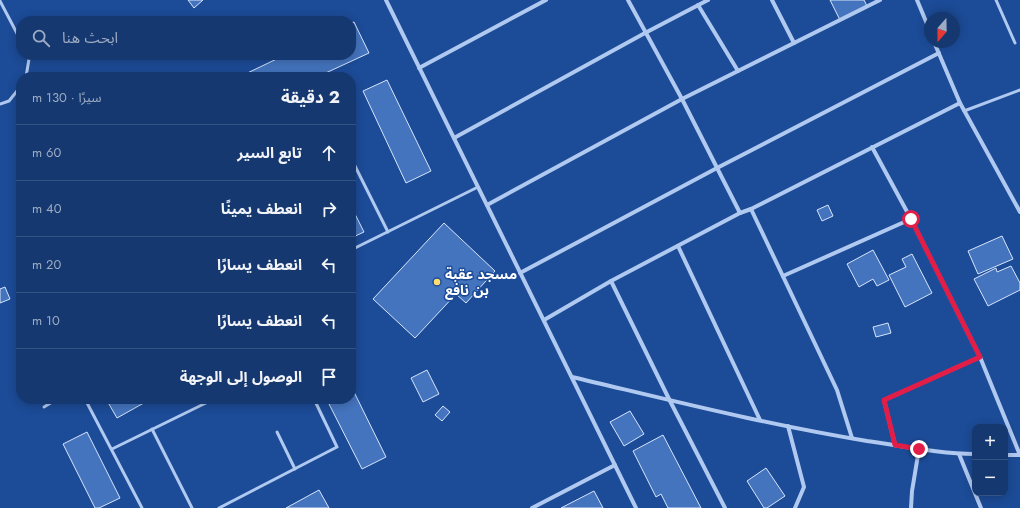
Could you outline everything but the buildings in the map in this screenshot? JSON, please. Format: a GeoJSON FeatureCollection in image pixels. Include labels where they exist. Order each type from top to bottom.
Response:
{"type":"FeatureCollection","features":[{"type":"Feature","properties":{"kind":"street"},"geometry":{"type":"LineString","coordinates":[[386,0],[636,508]]}},
{"type":"Feature","properties":{"kind":"street"},"geometry":{"type":"LineString","coordinates":[[420,68],[546,0]]}},
{"type":"Feature","properties":{"kind":"street"},"geometry":{"type":"LineString","coordinates":[[628,0],[682,99],[740,213]]}},
{"type":"Feature","properties":{"kind":"street"},"geometry":{"type":"LineString","coordinates":[[454,138],[708,0]]}},
{"type":"Feature","properties":{"kind":"street"},"geometry":{"type":"LineString","coordinates":[[772,0],[794,43]]}},
{"type":"Feature","properties":{"kind":"street"},"geometry":{"type":"LineString","coordinates":[[487,205],[682,99],[880,0]]}},
{"type":"Feature","properties":{"kind":"street"},"geometry":{"type":"LineString","coordinates":[[917,0],[924,17]]}},
{"type":"Feature","properties":{"kind":"street"},"geometry":{"type":"LineString","coordinates":[[698,5],[738,71]]}},
{"type":"Feature","properties":{"kind":"street"},"geometry":{"type":"LineString","coordinates":[[937,48],[964,111],[1020,212]]}},
{"type":"Feature","properties":{"kind":"street"},"geometry":{"type":"LineString","coordinates":[[520,273],[717,168],[939,53]]}},
{"type":"Feature","properties":{"kind":"street"},"geometry":{"type":"LineString","coordinates":[[544,320],[611,281],[740,213],[751,209],[960,103]]}},
{"type":"Feature","properties":{"kind":"street"},"geometry":{"type":"LineString","coordinates":[[872,148],[911,219],[980,357],[1020,454],[1008,454]]}},
{"type":"Feature","properties":{"kind":"street"},"geometry":{"type":"LineString","coordinates":[[751,209],[837,390],[852,438]]}},
{"type":"Feature","properties":{"kind":"street"},"geometry":{"type":"LineString","coordinates":[[783,276],[911,219]]}},
{"type":"Feature","properties":{"kind":"street"},"geometry":{"type":"LineString","coordinates":[[678,246],[760,420]]}},
{"type":"Feature","properties":{"kind":"street"},"geometry":{"type":"LineString","coordinates":[[611,281],[669,399],[726,508]]}},
{"type":"Feature","properties":{"kind":"street"},"geometry":{"type":"LineString","coordinates":[[895,445],[884,400],[980,357]]}},
{"type":"Feature","properties":{"kind":"street"},"geometry":{"type":"LineString","coordinates":[[572,377],[788,426],[919,449],[959,454],[972,454]]}},
{"type":"Feature","properties":{"kind":"street"},"geometry":{"type":"LineString","coordinates":[[788,426],[804,487],[795,508]]}},
{"type":"Feature","properties":{"kind":"street"},"geometry":{"type":"LineString","coordinates":[[911,508],[919,449]]}},
{"type":"Feature","properties":{"kind":"street"},"geometry":{"type":"LineString","coordinates":[[959,454],[981,508]]}},
{"type":"Feature","properties":{"kind":"street"},"geometry":{"type":"LineString","coordinates":[[532,508],[615,465]]}},
{"type":"Feature","properties":{"kind":"lane"},"geometry":{"type":"LineString","coordinates":[[996,0],[1015,43]]}},
{"type":"Feature","properties":{"kind":"lane"},"geometry":{"type":"LineString","coordinates":[[0,1],[16,31]]}},
{"type":"Feature","properties":{"kind":"lane"},"geometry":{"type":"LineString","coordinates":[[27,72],[29,60]]}},
{"type":"Feature","properties":{"kind":"lane"},"geometry":{"type":"LineString","coordinates":[[964,111],[1020,90]]}},
{"type":"Feature","properties":{"kind":"lane"},"geometry":{"type":"LineString","coordinates":[[0,104],[9,100],[16,92]]}},
{"type":"Feature","properties":{"kind":"lane"},"geometry":{"type":"LineString","coordinates":[[356,168],[388,232]]}},
{"type":"Feature","properties":{"kind":"lane"},"geometry":{"type":"LineString","coordinates":[[356,248],[478,187]]}},
{"type":"Feature","properties":{"kind":"lane"},"geometry":{"type":"LineString","coordinates":[[44,407],[49,404]]}},
{"type":"Feature","properties":{"kind":"lane"},"geometry":{"type":"LineString","coordinates":[[88,404],[142,508]]}},
{"type":"Feature","properties":{"kind":"lane"},"geometry":{"type":"LineString","coordinates":[[112,449],[204,404]]}},
{"type":"Feature","properties":{"kind":"lane"},"geometry":{"type":"LineString","coordinates":[[219,508],[337,447],[316,404]]}},
{"type":"Feature","properties":{"kind":"lane"},"geometry":{"type":"LineString","coordinates":[[152,430],[192,508]]}},
{"type":"Feature","properties":{"kind":"lane"},"geometry":{"type":"LineString","coordinates":[[277,432],[295,469]]}},
{"type":"Feature","properties":{"kind":"place","name":"مسجد عقبة بن نافع"},"geometry":{"type":"Point","coordinates":[437,282]}},
{"type":"Feature","properties":{"kind":"route"},"geometry":{"type":"LineString","coordinates":[[911,219],[980,357],[884,400],[895,445],[919,449]]}}]}
